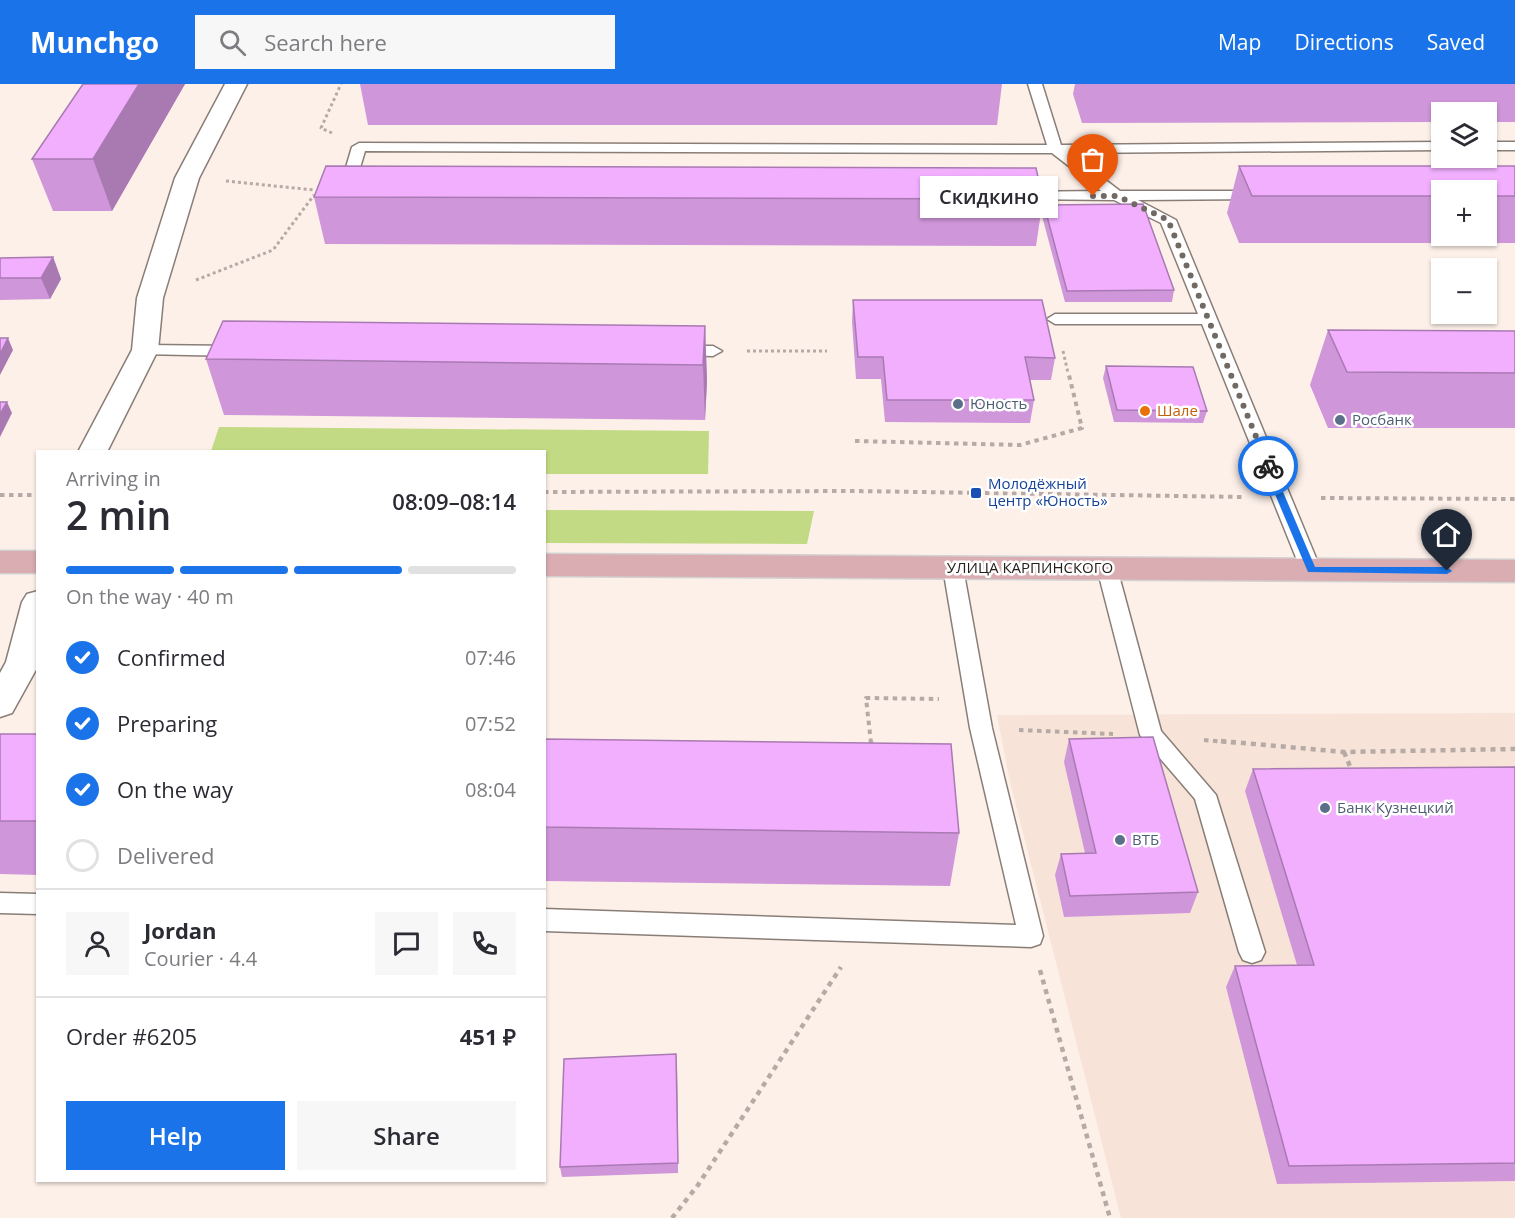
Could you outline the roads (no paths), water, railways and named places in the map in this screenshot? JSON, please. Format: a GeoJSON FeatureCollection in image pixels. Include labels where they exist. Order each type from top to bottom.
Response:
{"type":"FeatureCollection","features":[{"type":"Feature","properties":{"kind":"main road"},"geometry":{"type":"LineString","coordinates":[[0,562],[36,562]]}},
{"type":"Feature","properties":{"kind":"main road","name":"УЛИЦА КАРПИНСКОГО"},"geometry":{"type":"LineString","coordinates":[[546,565],[1515,571]]}},
{"type":"Feature","properties":{"kind":"street"},"geometry":{"type":"LineString","coordinates":[[93,450],[145,350],[150,298],[187,178],[236,84]]}},
{"type":"Feature","properties":{"kind":"street"},"geometry":{"type":"LineString","coordinates":[[0,704],[23,662],[36,610]]}},
{"type":"Feature","properties":{"kind":"lane"},"geometry":{"type":"LineString","coordinates":[[1035,84],[1055,149],[1117,196],[1168,220],[1311,570]]}},
{"type":"Feature","properties":{"kind":"lane"},"geometry":{"type":"LineString","coordinates":[[368,191],[344,191],[359,147],[1055,149],[1431,146]]}},
{"type":"Feature","properties":{"kind":"lane"},"geometry":{"type":"LineString","coordinates":[[1497,146],[1515,146]]}},
{"type":"Feature","properties":{"kind":"lane"},"geometry":{"type":"LineString","coordinates":[[998,195],[1279,195]]}},
{"type":"Feature","properties":{"kind":"lane"},"geometry":{"type":"LineString","coordinates":[[1055,319],[1208,319]]}},
{"type":"Feature","properties":{"kind":"lane"},"geometry":{"type":"LineString","coordinates":[[145,350],[251,351]]}},
{"type":"Feature","properties":{"kind":"lane"},"geometry":{"type":"LineString","coordinates":[[666,351],[714,351]]}},
{"type":"Feature","properties":{"kind":"lane"},"geometry":{"type":"LineString","coordinates":[[546,920],[1031,936],[981,728],[954,568]]}},
{"type":"Feature","properties":{"kind":"lane"},"geometry":{"type":"LineString","coordinates":[[1107,568],[1151,735],[1205,795],[1252,952]]}},
{"type":"Feature","properties":{"kind":"lane"},"geometry":{"type":"LineString","coordinates":[[0,903],[36,904]]}},
{"type":"Feature","properties":{"kind":"place","name":"Скидкино"},"geometry":{"type":"Point","coordinates":[1093,196]}},
{"type":"Feature","properties":{"kind":"place","name":"Юность"},"geometry":{"type":"Point","coordinates":[958,404]}},
{"type":"Feature","properties":{"kind":"place","name":"Шале"},"geometry":{"type":"Point","coordinates":[1145,411]}},
{"type":"Feature","properties":{"kind":"place","name":"Росбанк"},"geometry":{"type":"Point","coordinates":[1340,420]}},
{"type":"Feature","properties":{"kind":"place","name":"Молодёжный центр «Юность»"},"geometry":{"type":"Point","coordinates":[976,493]}},
{"type":"Feature","properties":{"kind":"place","name":"Банк Кузнецкий"},"geometry":{"type":"Point","coordinates":[1325,808]}},
{"type":"Feature","properties":{"kind":"place","name":"ВТБ"},"geometry":{"type":"Point","coordinates":[1120,840]}}]}
